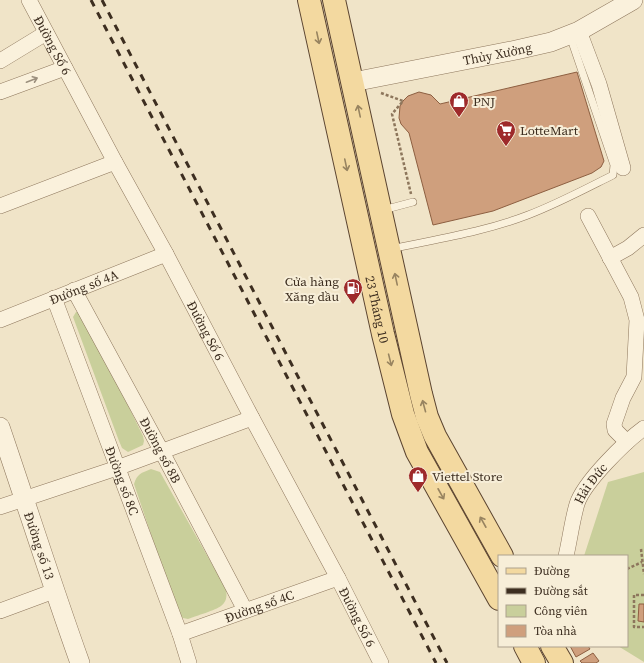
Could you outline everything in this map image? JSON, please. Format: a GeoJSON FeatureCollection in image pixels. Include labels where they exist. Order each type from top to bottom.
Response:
{"type":"FeatureCollection","features":[{"type":"Feature","properties":{"kind":"main road","name":"23 Tháng 10"},"geometry":{"type":"LineString","coordinates":[[309,0],[393,375],[404,414],[417,452],[498,598]]}},
{"type":"Feature","properties":{"kind":"main road","name":"23 Tháng 10"},"geometry":{"type":"LineString","coordinates":[[334,0],[427,417],[445,456],[501,555]]}},
{"type":"Feature","properties":{"kind":"main road"},"geometry":{"type":"LineString","coordinates":[[328,86],[353,82]]}},
{"type":"Feature","properties":{"kind":"main road"},"geometry":{"type":"LineString","coordinates":[[357,216],[381,210]]}},
{"type":"Feature","properties":{"kind":"main road"},"geometry":{"type":"LineString","coordinates":[[526,647],[534,663]]}},
{"type":"Feature","properties":{"kind":"main road"},"geometry":{"type":"LineString","coordinates":[[553,647],[562,663]]}},
{"type":"Feature","properties":{"kind":"street","name":"Đường Số 6"},"geometry":{"type":"LineString","coordinates":[[29,0],[115,162],[166,254],[338,578],[381,663]]}},
{"type":"Feature","properties":{"kind":"street","name":"Thủy Xưởng"},"geometry":{"type":"LineString","coordinates":[[353,82],[551,42],[574,33],[633,0]]}},
{"type":"Feature","properties":{"kind":"street"},"geometry":{"type":"LineString","coordinates":[[0,61],[46,33]]}},
{"type":"Feature","properties":{"kind":"street"},"geometry":{"type":"LineString","coordinates":[[574,33],[599,84],[623,168]]}},
{"type":"Feature","properties":{"kind":"street"},"geometry":{"type":"LineString","coordinates":[[0,92],[65,68]]}},
{"type":"Feature","properties":{"kind":"street"},"geometry":{"type":"LineString","coordinates":[[0,206],[115,162]]}},
{"type":"Feature","properties":{"kind":"street"},"geometry":{"type":"LineString","coordinates":[[588,216],[631,297],[638,320],[634,377],[623,398],[614,424],[615,430],[628,442]]}},
{"type":"Feature","properties":{"kind":"street"},"geometry":{"type":"LineString","coordinates":[[610,258],[628,248],[644,235]]}},
{"type":"Feature","properties":{"kind":"street","name":"Đường số 4A"},"geometry":{"type":"LineString","coordinates":[[0,320],[166,254]]}},
{"type":"Feature","properties":{"kind":"street","name":"Đường số 8B"},"geometry":{"type":"LineString","coordinates":[[74,290],[162,452],[245,610]]}},
{"type":"Feature","properties":{"kind":"street","name":"Đường số 8C"},"geometry":{"type":"LineString","coordinates":[[54,298],[180,634],[189,663]]}},
{"type":"Feature","properties":{"kind":"street"},"geometry":{"type":"LineString","coordinates":[[0,507],[117,468],[252,418]]}},
{"type":"Feature","properties":{"kind":"street","name":"Đường số 13"},"geometry":{"type":"LineString","coordinates":[[0,427],[54,591],[80,663]]}},
{"type":"Feature","properties":{"kind":"street","name":"Hải Đức"},"geometry":{"type":"LineString","coordinates":[[566,555],[577,504],[582,492],[628,442],[644,428]]}},
{"type":"Feature","properties":{"kind":"street","name":"Đường số 4C"},"geometry":{"type":"LineString","coordinates":[[180,634],[338,578]]}},
{"type":"Feature","properties":{"kind":"street"},"geometry":{"type":"LineString","coordinates":[[0,611],[54,591]]}},
{"type":"Feature","properties":{"kind":"lane"},"geometry":{"type":"LineString","coordinates":[[389,249],[479,230],[527,216],[613,175],[614,166],[574,33]]}},
{"type":"Feature","properties":{"kind":"lane"},"geometry":{"type":"LineString","coordinates":[[381,210],[413,202]]}},
{"type":"Feature","properties":{"kind":"path"},"geometry":{"type":"LineString","coordinates":[[353,82],[403,101],[392,114],[413,202]]}},
{"type":"Feature","properties":{"kind":"path"},"geometry":{"type":"LineString","coordinates":[[641,549],[644,574]]}},
{"type":"Feature","properties":{"kind":"path"},"geometry":{"type":"LineString","coordinates":[[628,569],[642,562]]}},
{"type":"Feature","properties":{"kind":"path"},"geometry":{"type":"LineString","coordinates":[[644,595],[634,595],[634,627],[644,627]]}},
{"type":"Feature","properties":{"kind":"green space"},"geometry":{"type":"Polygon","coordinates":[[[76,312],[80,312],[85,318],[143,436],[143,445],[128,452],[122,448],[119,441],[73,317],[76,312]]]}},
{"type":"Feature","properties":{"kind":"green space"},"geometry":{"type":"Polygon","coordinates":[[[151,469],[160,472],[226,589],[225,600],[221,606],[188,619],[183,618],[178,614],[134,484],[140,474],[151,469]]]}},
{"type":"Feature","properties":{"kind":"green space"},"geometry":{"type":"Polygon","coordinates":[[[644,472],[644,662],[620,647],[628,647],[628,555],[584,555],[608,482],[644,472]]]}},
{"type":"Feature","properties":{"kind":"building","name":"LotteMart"},"geometry":{"type":"Polygon","coordinates":[[[577,72],[604,161],[601,167],[592,173],[493,211],[433,225],[409,133],[401,124],[399,118],[400,106],[403,101],[408,96],[419,92],[431,95],[440,104],[577,72]]]}},
{"type":"Feature","properties":{"kind":"building"},"geometry":{"type":"Polygon","coordinates":[[[639,604],[644,604],[644,622],[638,621],[639,604]]]}},
{"type":"Feature","properties":{"kind":"building"},"geometry":{"type":"Polygon","coordinates":[[[571,647],[589,647],[590,649],[576,657],[571,647]]]}},
{"type":"Feature","properties":{"kind":"building"},"geometry":{"type":"Polygon","coordinates":[[[593,653],[599,661],[596,663],[582,663],[580,661],[593,653]]]}},
{"type":"Feature","properties":{"kind":"railway"},"geometry":{"type":"LineString","coordinates":[[91,0],[436,663]]}},
{"type":"Feature","properties":{"kind":"railway"},"geometry":{"type":"LineString","coordinates":[[102,0],[447,663]]}},
{"type":"Feature","properties":{"kind":"place","name":"PNJ"},"geometry":{"type":"Point","coordinates":[459,118]}},
{"type":"Feature","properties":{"kind":"place","name":"LotteMart"},"geometry":{"type":"Point","coordinates":[506,147]}},
{"type":"Feature","properties":{"kind":"place","name":"Cửa hàng Xăng dầu"},"geometry":{"type":"Point","coordinates":[353,305]}},
{"type":"Feature","properties":{"kind":"place","name":"Viettel Store"},"geometry":{"type":"Point","coordinates":[418,493]}}]}
